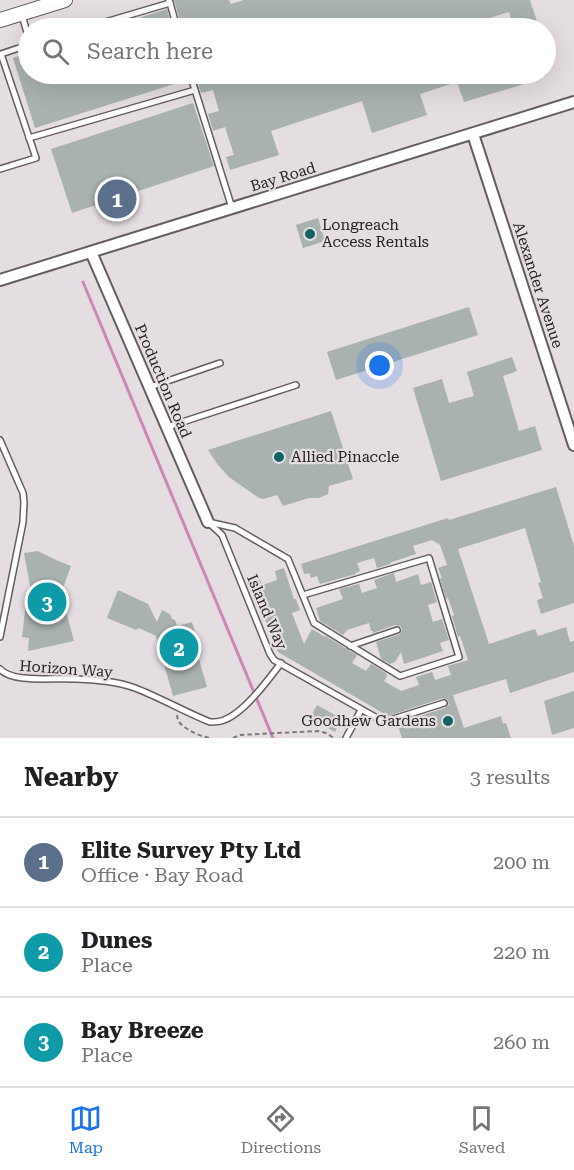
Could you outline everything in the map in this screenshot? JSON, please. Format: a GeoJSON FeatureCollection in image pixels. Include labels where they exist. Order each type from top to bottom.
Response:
{"type":"FeatureCollection","features":[{"type":"Feature","properties":{"kind":"street"},"geometry":{"type":"LineString","coordinates":[[0,20],[65,0]]}},
{"type":"Feature","properties":{"kind":"street","name":"Bay Road"},"geometry":{"type":"LineString","coordinates":[[0,280],[574,102]]}},
{"type":"Feature","properties":{"kind":"street","name":"Alexander Avenue"},"geometry":{"type":"LineString","coordinates":[[473,134],[574,445]]}},
{"type":"Feature","properties":{"kind":"street","name":"Production Road"},"geometry":{"type":"LineString","coordinates":[[91,252],[208,522]]}},
{"type":"Feature","properties":{"kind":"lane"},"geometry":{"type":"LineString","coordinates":[[118,18],[170,2],[174,18]]}},
{"type":"Feature","properties":{"kind":"lane"},"geometry":{"type":"LineString","coordinates":[[22,13],[23,18]]}},
{"type":"Feature","properties":{"kind":"lane"},"geometry":{"type":"LineString","coordinates":[[0,169],[36,158],[1,54],[18,48]]}},
{"type":"Feature","properties":{"kind":"lane"},"geometry":{"type":"LineString","coordinates":[[193,84],[232,208]]}},
{"type":"Feature","properties":{"kind":"lane"},"geometry":{"type":"LineString","coordinates":[[29,138],[195,90]]}},
{"type":"Feature","properties":{"kind":"lane"},"geometry":{"type":"LineString","coordinates":[[150,387],[220,363]]}},
{"type":"Feature","properties":{"kind":"lane"},"geometry":{"type":"LineString","coordinates":[[167,427],[296,385]]}},
{"type":"Feature","properties":{"kind":"lane"},"geometry":{"type":"LineString","coordinates":[[0,440],[23,493],[24,502],[23,522],[0,637]]}},
{"type":"Feature","properties":{"kind":"lane"},"geometry":{"type":"LineString","coordinates":[[208,522],[235,528],[288,559],[314,622],[400,676],[459,657],[429,558],[303,595]]}},
{"type":"Feature","properties":{"kind":"lane","name":"Island Way"},"geometry":{"type":"LineString","coordinates":[[208,522],[222,535],[270,654],[279,666],[384,722],[444,703]]}},
{"type":"Feature","properties":{"kind":"lane"},"geometry":{"type":"LineString","coordinates":[[350,646],[397,630]]}},
{"type":"Feature","properties":{"kind":"lane","name":"Horizon Way"},"geometry":{"type":"LineString","coordinates":[[0,669],[3,673],[13,677],[74,678],[109,682],[133,688],[210,722],[232,717],[279,666]]}},
{"type":"Feature","properties":{"kind":"lane"},"geometry":{"type":"LineString","coordinates":[[346,738],[361,710]]}},
{"type":"Feature","properties":{"kind":"path"},"geometry":{"type":"LineString","coordinates":[[178,713],[178,721],[182,725],[200,736],[209,738]]}},
{"type":"Feature","properties":{"kind":"path"},"geometry":{"type":"LineString","coordinates":[[232,738],[240,735],[318,731],[334,738]]}},
{"type":"Feature","properties":{"kind":"building"},"geometry":{"type":"Polygon","coordinates":[[[174,0],[229,0],[231,4],[244,0],[530,0],[536,18],[511,18],[509,12],[490,18],[179,18],[174,0]]]}},
{"type":"Feature","properties":{"kind":"building"},"geometry":{"type":"Polygon","coordinates":[[[167,9],[169,18],[139,18],[167,9]]]}},
{"type":"Feature","properties":{"kind":"building"},"geometry":{"type":"Polygon","coordinates":[[[18,56],[18,74],[13,58],[18,56]]]}},
{"type":"Feature","properties":{"kind":"building"},"geometry":{"type":"Polygon","coordinates":[[[21,84],[174,84],[35,128],[21,84]]]}},
{"type":"Feature","properties":{"kind":"building"},"geometry":{"type":"Polygon","coordinates":[[[198,84],[451,84],[420,94],[427,115],[372,133],[362,101],[271,131],[279,155],[230,170],[226,157],[234,155],[225,127],[213,131],[208,114],[219,111],[213,90],[201,93],[198,84]]]}},
{"type":"Feature","properties":{"kind":"building"},"geometry":{"type":"Polygon","coordinates":[[[458,84],[523,84],[518,86],[464,102],[458,84]]]}},
{"type":"Feature","properties":{"kind":"building"},"geometry":{"type":"Polygon","coordinates":[[[193,103],[214,166],[72,213],[51,149],[193,103]]]}},
{"type":"Feature","properties":{"kind":"building"},"geometry":{"type":"Polygon","coordinates":[[[318,218],[325,241],[303,248],[296,225],[318,218]]]}},
{"type":"Feature","properties":{"kind":"building"},"geometry":{"type":"Polygon","coordinates":[[[469,307],[478,335],[336,380],[327,352],[469,307]]]}},
{"type":"Feature","properties":{"kind":"building"},"geometry":{"type":"Polygon","coordinates":[[[512,357],[517,371],[503,376],[519,431],[535,426],[542,450],[441,481],[413,388],[442,379],[449,403],[474,396],[467,372],[512,357]]]}},
{"type":"Feature","properties":{"kind":"building","name":"Allied Pinaccle"},"geometry":{"type":"Polygon","coordinates":[[[331,411],[353,479],[329,486],[328,494],[319,498],[309,498],[283,506],[277,495],[259,498],[229,477],[208,450],[331,411]]]}},
{"type":"Feature","properties":{"kind":"building"},"geometry":{"type":"Polygon","coordinates":[[[556,487],[574,546],[574,603],[541,614],[537,600],[543,598],[538,583],[541,582],[525,528],[458,549],[489,644],[535,629],[538,636],[566,627],[570,642],[574,641],[574,672],[510,693],[506,679],[453,695],[464,728],[501,716],[511,738],[402,738],[397,723],[445,708],[449,705],[448,700],[443,698],[388,716],[278,652],[249,580],[259,577],[262,585],[277,580],[275,571],[284,568],[300,610],[292,613],[304,644],[312,629],[357,655],[352,663],[366,671],[371,664],[386,673],[384,681],[401,691],[419,685],[416,677],[432,672],[435,680],[451,675],[448,666],[468,660],[460,636],[458,637],[452,616],[454,615],[440,579],[442,578],[438,568],[447,565],[440,545],[432,540],[413,546],[416,554],[377,568],[374,558],[357,563],[360,571],[356,574],[320,584],[317,576],[311,578],[309,573],[304,574],[301,564],[556,487]]]}},
{"type":"Feature","properties":{"kind":"building"},"geometry":{"type":"Polygon","coordinates":[[[38,551],[71,566],[61,593],[74,641],[28,651],[29,638],[22,637],[25,610],[29,611],[31,591],[24,553],[38,551]]]}},
{"type":"Feature","properties":{"kind":"building"},"geometry":{"type":"Polygon","coordinates":[[[394,573],[396,582],[418,574],[421,585],[431,582],[437,602],[428,605],[433,622],[442,619],[449,640],[440,643],[443,651],[404,664],[401,652],[395,662],[390,664],[381,659],[376,642],[400,634],[402,629],[400,626],[395,625],[373,633],[369,623],[347,630],[343,635],[320,621],[316,608],[343,599],[339,589],[359,584],[362,593],[377,588],[374,580],[394,573]]]}},
{"type":"Feature","properties":{"kind":"building"},"geometry":{"type":"Polygon","coordinates":[[[118,590],[148,604],[157,622],[162,610],[170,614],[177,626],[192,622],[207,687],[173,696],[156,636],[107,618],[118,590]]]}},
{"type":"Feature","properties":{"kind":"building"},"geometry":{"type":"Polygon","coordinates":[[[574,691],[574,728],[552,735],[544,701],[574,691]]]}},
{"type":"Feature","properties":{"kind":"building"},"geometry":{"type":"Polygon","coordinates":[[[317,705],[342,719],[335,732],[310,718],[317,705]]]}},
{"type":"Feature","properties":{"kind":"waterway"},"geometry":{"type":"LineString","coordinates":[[83,282],[273,738]]}},
{"type":"Feature","properties":{"kind":"place","name":"Elite Survey Pty Ltd"},"geometry":{"type":"Point","coordinates":[117,199]}},
{"type":"Feature","properties":{"kind":"place","name":"Longreach Access Rentals"},"geometry":{"type":"Point","coordinates":[310,234]}},
{"type":"Feature","properties":{"kind":"place","name":"Allied Pinaccle"},"geometry":{"type":"Point","coordinates":[279,457]}},
{"type":"Feature","properties":{"kind":"place","name":"Bay Breeze"},"geometry":{"type":"Point","coordinates":[47,602]}},
{"type":"Feature","properties":{"kind":"place","name":"Dunes"},"geometry":{"type":"Point","coordinates":[179,648]}},
{"type":"Feature","properties":{"kind":"place","name":"Goodhew Gardens"},"geometry":{"type":"Point","coordinates":[448,721]}}]}
